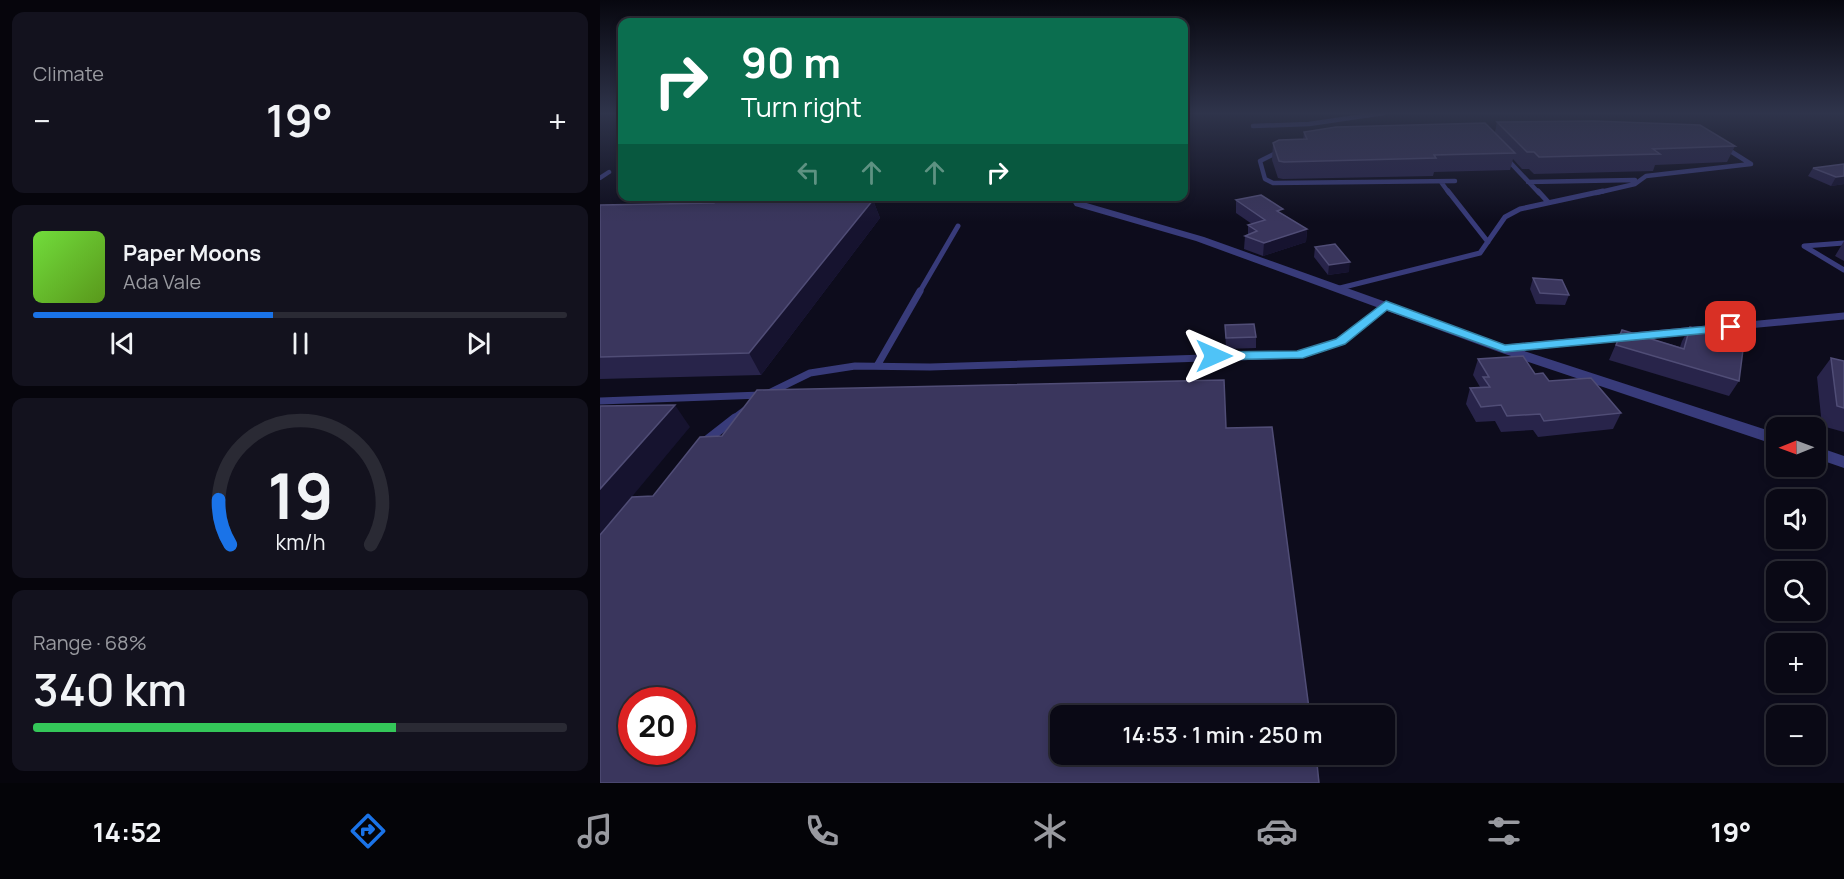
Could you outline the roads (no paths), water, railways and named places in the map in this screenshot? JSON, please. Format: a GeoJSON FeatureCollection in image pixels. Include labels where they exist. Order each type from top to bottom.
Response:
{"type":"FeatureCollection","features":[{"type":"Feature","properties":{"kind":"street"},"geometry":{"type":"LineString","coordinates":[[1077,201],[1079,204],[1200,239],[1504,348],[1766,436]]}},
{"type":"Feature","properties":{"kind":"street"},"geometry":{"type":"LineString","coordinates":[[1826,456],[1844,462]]}},
{"type":"Feature","properties":{"kind":"lane"},"geometry":{"type":"LineString","coordinates":[[1282,150],[1260,161],[1265,179],[1282,184],[1455,181]]}},
{"type":"Feature","properties":{"kind":"lane"},"geometry":{"type":"LineString","coordinates":[[1340,288],[1480,253],[1504,217],[1520,209],[1635,184],[1646,176],[1751,164],[1729,150]]}},
{"type":"Feature","properties":{"kind":"lane"},"geometry":{"type":"LineString","coordinates":[[1504,156],[1548,202]]}},
{"type":"Feature","properties":{"kind":"lane"},"geometry":{"type":"LineString","coordinates":[[600,178],[609,172]]}},
{"type":"Feature","properties":{"kind":"lane"},"geometry":{"type":"LineString","coordinates":[[1528,182],[1640,180]]}},
{"type":"Feature","properties":{"kind":"lane"},"geometry":{"type":"LineString","coordinates":[[1442,182],[1488,242]]}},
{"type":"Feature","properties":{"kind":"lane"},"geometry":{"type":"LineString","coordinates":[[877,366],[958,226]]}},
{"type":"Feature","properties":{"kind":"lane"},"geometry":{"type":"LineString","coordinates":[[1844,243],[1804,246],[1844,270]]}},
{"type":"Feature","properties":{"kind":"lane"},"geometry":{"type":"LineString","coordinates":[[698,449],[705,440],[766,395],[810,373],[855,366],[930,367],[1298,355],[1341,342],[1386,305]]}},
{"type":"Feature","properties":{"kind":"lane"},"geometry":{"type":"LineString","coordinates":[[1504,348],[1844,316]]}},
{"type":"Feature","properties":{"kind":"lane"},"geometry":{"type":"LineString","coordinates":[[600,401],[766,395]]}}]}
